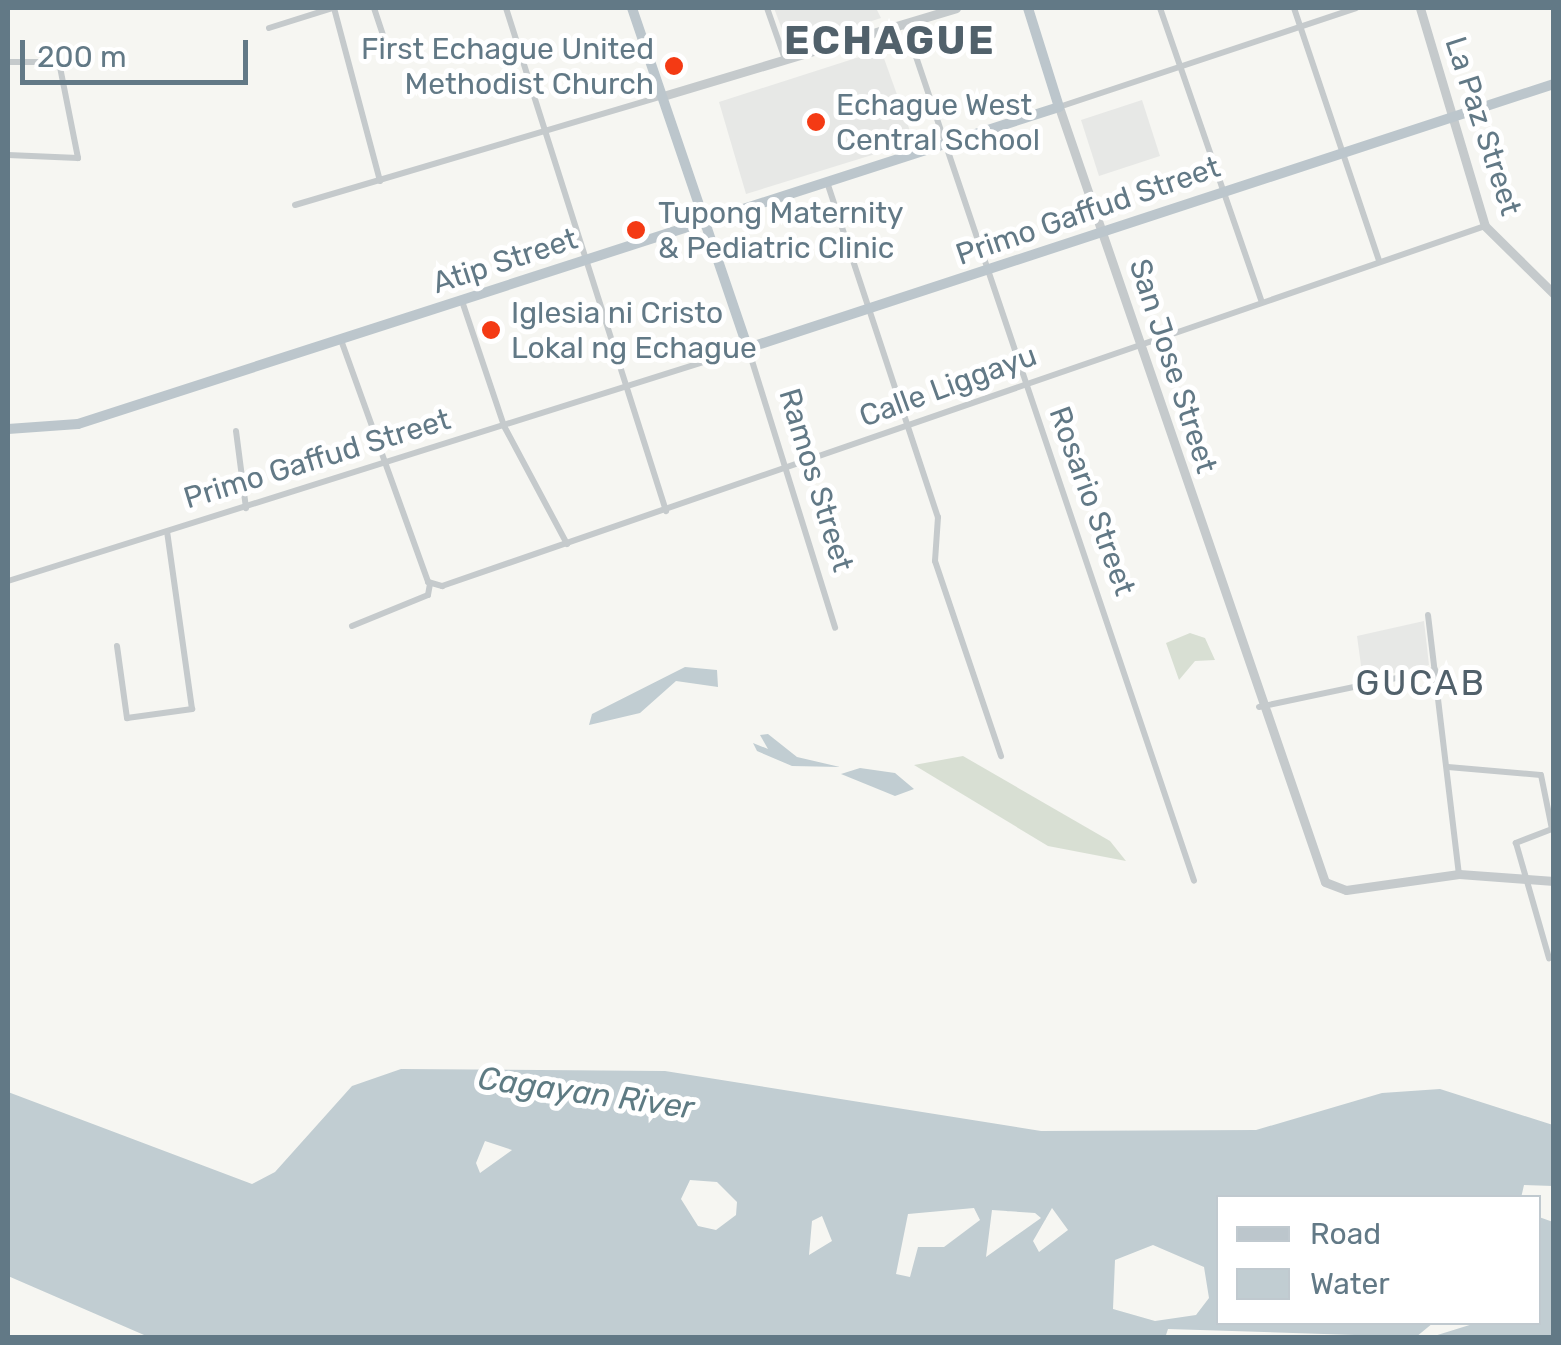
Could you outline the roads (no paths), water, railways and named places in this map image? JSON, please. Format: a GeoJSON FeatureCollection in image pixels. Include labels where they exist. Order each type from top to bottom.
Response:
{"type":"FeatureCollection","features":[{"type":"Feature","properties":{"kind":"main road","name":"Ramos Street"},"geometry":{"type":"LineString","coordinates":[[632,8],[748,348]]}},
{"type":"Feature","properties":{"kind":"main road","name":"San Jose Street"},"geometry":{"type":"LineString","coordinates":[[1028,8],[1059,107]]}},
{"type":"Feature","properties":{"kind":"main road","name":"Primo Gaffud Street"},"geometry":{"type":"LineString","coordinates":[[748,348],[1554,84]]}},
{"type":"Feature","properties":{"kind":"main road","name":"Atip Street"},"geometry":{"type":"LineString","coordinates":[[8,429],[78,424],[1059,107]]}},
{"type":"Feature","properties":{"kind":"street"},"geometry":{"type":"LineString","coordinates":[[269,28],[334,8],[380,181]]}},
{"type":"Feature","properties":{"kind":"street"},"geometry":{"type":"LineString","coordinates":[[374,8],[390,56]]}},
{"type":"Feature","properties":{"kind":"street"},"geometry":{"type":"LineString","coordinates":[[508,8],[581,262],[666,511]]}},
{"type":"Feature","properties":{"kind":"street"},"geometry":{"type":"LineString","coordinates":[[767,8],[785,59]]}},
{"type":"Feature","properties":{"kind":"street"},"geometry":{"type":"LineString","coordinates":[[295,205],[956,8]]}},
{"type":"Feature","properties":{"kind":"street"},"geometry":{"type":"LineString","coordinates":[[1160,8],[1261,300]]}},
{"type":"Feature","properties":{"kind":"street"},"geometry":{"type":"LineString","coordinates":[[1294,8],[1379,261]]}},
{"type":"Feature","properties":{"kind":"street","name":"Atip Street"},"geometry":{"type":"LineString","coordinates":[[1059,107],[1356,8]]}},
{"type":"Feature","properties":{"kind":"street","name":"La Paz Street"},"geometry":{"type":"LineString","coordinates":[[1420,8],[1485,226],[1554,294]]}},
{"type":"Feature","properties":{"kind":"street","name":"Rosario Street"},"geometry":{"type":"LineString","coordinates":[[905,24],[1194,881]]}},
{"type":"Feature","properties":{"kind":"street"},"geometry":{"type":"LineString","coordinates":[[8,62],[60,62],[78,158],[8,155]]}},
{"type":"Feature","properties":{"kind":"street","name":"San Jose Street"},"geometry":{"type":"LineString","coordinates":[[1059,107],[1259,707],[1325,882],[1360,889],[1460,874]]}},
{"type":"Feature","properties":{"kind":"street"},"geometry":{"type":"LineString","coordinates":[[828,182],[938,517],[935,561],[1001,756]]}},
{"type":"Feature","properties":{"kind":"street","name":"Calle Liggayu"},"geometry":{"type":"LineString","coordinates":[[352,626],[428,595],[429,583],[666,511],[1138,340],[1485,226]]}},
{"type":"Feature","properties":{"kind":"street"},"geometry":{"type":"LineString","coordinates":[[462,301],[504,426],[567,544]]}},
{"type":"Feature","properties":{"kind":"street"},"geometry":{"type":"LineString","coordinates":[[341,340],[429,583]]}},
{"type":"Feature","properties":{"kind":"street","name":"Primo Gaffud Street"},"geometry":{"type":"LineString","coordinates":[[8,582],[748,348]]}},
{"type":"Feature","properties":{"kind":"street","name":"Ramos Street"},"geometry":{"type":"LineString","coordinates":[[748,348],[788,468],[834,628]]}},
{"type":"Feature","properties":{"kind":"street"},"geometry":{"type":"LineString","coordinates":[[236,431],[246,508]]}},
{"type":"Feature","properties":{"kind":"street"},"geometry":{"type":"LineString","coordinates":[[117,646],[127,718],[192,710],[167,532]]}},
{"type":"Feature","properties":{"kind":"street"},"geometry":{"type":"LineString","coordinates":[[1428,616],[1460,874],[1554,881]]}},
{"type":"Feature","properties":{"kind":"street"},"geometry":{"type":"LineString","coordinates":[[1259,707],[1435,670]]}},
{"type":"Feature","properties":{"kind":"street"},"geometry":{"type":"LineString","coordinates":[[1448,767],[1541,775],[1553,826],[1518,838],[1521,880],[1549,958]]}},
{"type":"Feature","properties":{"kind":"water"},"geometry":{"type":"Polygon","coordinates":[[[685,667],[717,670],[718,687],[676,681],[640,713],[589,725],[592,714],[685,667]]]}},
{"type":"Feature","properties":{"kind":"water"},"geometry":{"type":"Polygon","coordinates":[[[768,734],[797,757],[840,767],[792,766],[757,751],[753,743],[768,749],[760,735],[768,734]]]}},
{"type":"Feature","properties":{"kind":"water"},"geometry":{"type":"Polygon","coordinates":[[[860,768],[895,773],[914,789],[895,796],[841,774],[860,768]]]}},
{"type":"Feature","properties":{"kind":"water","name":"Cagayan River"},"geometry":{"type":"Polygon","coordinates":[[[401,1069],[665,1071],[1041,1131],[1256,1130],[1382,1093],[1440,1089],[1553,1125],[1553,1186],[1524,1185],[1522,1195],[1216,1195],[1216,1325],[1431,1325],[1416,1337],[1168,1329],[1165,1338],[151,1338],[8,1276],[8,1092],[252,1184],[275,1172],[352,1086],[401,1069]],[[485,1141],[476,1163],[480,1173],[512,1150],[485,1141]],[[690,1180],[681,1199],[698,1226],[716,1230],[736,1215],[737,1202],[717,1182],[690,1180]],[[974,1208],[908,1214],[896,1274],[910,1277],[918,1247],[944,1247],[980,1220],[974,1208]],[[1052,1208],[1033,1241],[1039,1252],[1068,1230],[1052,1208]],[[992,1210],[986,1257],[1041,1218],[1035,1213],[992,1210]],[[822,1216],[812,1221],[809,1255],[832,1241],[822,1216]],[[1153,1245],[1115,1260],[1113,1309],[1155,1321],[1196,1315],[1209,1298],[1204,1267],[1153,1245]]]}},
{"type":"Feature","properties":{"kind":"water"},"geometry":{"type":"Polygon","coordinates":[[[1541,1218],[1553,1222],[1553,1337],[1431,1337],[1470,1325],[1541,1325],[1541,1218]]]}},
{"type":"Feature","properties":{"kind":"place","name":"First Echague United Methodist Church"},"geometry":{"type":"Point","coordinates":[674,66]}},
{"type":"Feature","properties":{"kind":"place","name":"Echague West Central School"},"geometry":{"type":"Point","coordinates":[816,122]}},
{"type":"Feature","properties":{"kind":"place","name":"Tupong Maternity & Pediatric Clinic"},"geometry":{"type":"Point","coordinates":[636,230]}},
{"type":"Feature","properties":{"kind":"place","name":"Iglesia ni Cristo Lokal ng Echague"},"geometry":{"type":"Point","coordinates":[491,330]}},
{"type":"Feature","properties":{"kind":"district","name":"ECHAGUE"},"geometry":{"type":"Point","coordinates":[890,41]}},
{"type":"Feature","properties":{"kind":"district","name":"GUCAB"},"geometry":{"type":"Point","coordinates":[1421,683]}}]}
